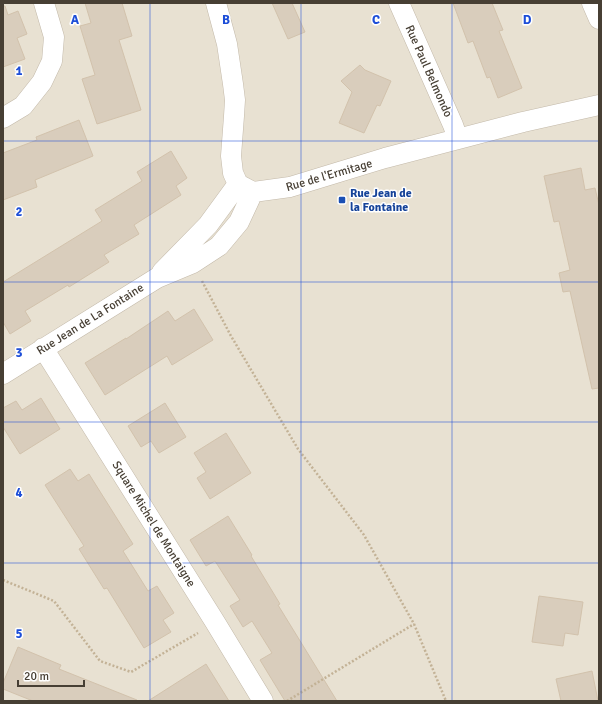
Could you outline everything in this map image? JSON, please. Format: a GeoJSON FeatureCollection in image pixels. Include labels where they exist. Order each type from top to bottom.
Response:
{"type":"FeatureCollection","features":[{"type":"Feature","properties":{"kind":"street"},"geometry":{"type":"LineString","coordinates":[[3,118],[23,106],[42,82],[52,61],[54,37],[44,3]]}},
{"type":"Feature","properties":{"kind":"street"},"geometry":{"type":"LineString","coordinates":[[216,3],[226,44],[235,100],[231,156],[233,173],[245,188]]}},
{"type":"Feature","properties":{"kind":"street","name":"Rue Paul Belmondo"},"geometry":{"type":"LineString","coordinates":[[400,3],[453,124],[458,139]]}},
{"type":"Feature","properties":{"kind":"street"},"geometry":{"type":"LineString","coordinates":[[592,3],[599,19]]}},
{"type":"Feature","properties":{"kind":"street","name":"Rue de l'Ermitage"},"geometry":{"type":"LineString","coordinates":[[245,188],[290,187],[385,158],[523,122],[599,105]]}},
{"type":"Feature","properties":{"kind":"street","name":"Rue Jean de La Fontaine"},"geometry":{"type":"LineString","coordinates":[[3,374],[157,278],[193,263],[219,246],[239,222],[245,188]]}},
{"type":"Feature","properties":{"kind":"street","name":"Rue Jean de La Fontaine"},"geometry":{"type":"LineString","coordinates":[[157,278],[208,224],[245,188]]}},
{"type":"Feature","properties":{"kind":"street","name":"Square Michel de Montaigne"},"geometry":{"type":"LineString","coordinates":[[43,348],[216,622],[264,701]]}},
{"type":"Feature","properties":{"kind":"path"},"geometry":{"type":"LineString","coordinates":[[193,263],[231,336],[298,449],[364,535],[414,624],[446,701]]}},
{"type":"Feature","properties":{"kind":"path"},"geometry":{"type":"LineString","coordinates":[[3,580],[54,601],[100,661],[131,672],[216,622]]}},
{"type":"Feature","properties":{"kind":"path"},"geometry":{"type":"LineString","coordinates":[[287,701],[414,624]]}},
{"type":"Feature","properties":{"kind":"shaded area"},"geometry":{"type":"Polygon","coordinates":[[[3,3],[599,3],[599,701],[3,701],[3,3]]]}},
{"type":"Feature","properties":{"kind":"building"},"geometry":{"type":"Polygon","coordinates":[[[85,3],[122,3],[132,36],[119,40],[141,110],[97,124],[82,79],[95,75],[80,26],[91,23],[85,3]]]}},
{"type":"Feature","properties":{"kind":"building"},"geometry":{"type":"Polygon","coordinates":[[[272,3],[292,3],[305,32],[288,39],[272,3]]]}},
{"type":"Feature","properties":{"kind":"building"},"geometry":{"type":"Polygon","coordinates":[[[453,3],[492,3],[503,30],[499,31],[522,88],[498,98],[490,77],[487,78],[473,41],[468,43],[453,3]]]}},
{"type":"Feature","properties":{"kind":"building"},"geometry":{"type":"Polygon","coordinates":[[[3,6],[5,6],[8,15],[18,11],[27,34],[17,38],[25,59],[3,67],[3,6]]]}},
{"type":"Feature","properties":{"kind":"building"},"geometry":{"type":"Polygon","coordinates":[[[360,65],[365,70],[391,81],[380,106],[377,105],[364,133],[339,123],[352,92],[341,81],[360,65]]]}},
{"type":"Feature","properties":{"kind":"building"},"geometry":{"type":"Polygon","coordinates":[[[79,120],[93,156],[35,180],[37,187],[3,200],[3,153],[37,140],[36,137],[79,120]]]}},
{"type":"Feature","properties":{"kind":"building"},"geometry":{"type":"Polygon","coordinates":[[[171,151],[187,178],[176,186],[181,195],[134,225],[139,234],[104,255],[109,262],[69,287],[68,285],[25,311],[31,321],[10,334],[3,322],[3,282],[102,221],[95,210],[142,181],[137,172],[171,151]]]}},
{"type":"Feature","properties":{"kind":"building"},"geometry":{"type":"Polygon","coordinates":[[[581,168],[585,190],[595,188],[599,205],[599,388],[592,389],[570,291],[563,292],[559,273],[570,270],[559,221],[554,222],[544,176],[581,168]]]}},
{"type":"Feature","properties":{"kind":"building"},"geometry":{"type":"Polygon","coordinates":[[[194,309],[213,340],[172,365],[167,356],[105,395],[85,363],[126,339],[168,311],[175,321],[194,309]]]}},
{"type":"Feature","properties":{"kind":"building"},"geometry":{"type":"Polygon","coordinates":[[[41,398],[60,429],[20,454],[3,427],[3,408],[16,401],[22,410],[41,398]]]}},
{"type":"Feature","properties":{"kind":"building"},"geometry":{"type":"Polygon","coordinates":[[[165,403],[186,437],[159,453],[151,441],[141,447],[128,426],[165,403]]]}},
{"type":"Feature","properties":{"kind":"building"},"geometry":{"type":"Polygon","coordinates":[[[226,433],[251,473],[210,499],[197,478],[206,472],[194,453],[226,433]]]}},
{"type":"Feature","properties":{"kind":"building"},"geometry":{"type":"Polygon","coordinates":[[[70,469],[78,481],[89,474],[133,544],[123,551],[148,591],[157,586],[174,613],[163,620],[171,632],[144,648],[107,588],[104,589],[79,549],[84,546],[45,485],[70,469]]]}},
{"type":"Feature","properties":{"kind":"building"},"geometry":{"type":"Polygon","coordinates":[[[228,516],[280,604],[278,605],[337,701],[285,701],[260,660],[272,653],[252,621],[243,627],[230,606],[240,600],[215,561],[206,566],[190,540],[228,516]]]}},
{"type":"Feature","properties":{"kind":"building"},"geometry":{"type":"Polygon","coordinates":[[[539,596],[583,602],[578,635],[565,633],[563,646],[532,642],[539,596]]]}},
{"type":"Feature","properties":{"kind":"building"},"geometry":{"type":"Polygon","coordinates":[[[18,647],[61,665],[59,669],[137,701],[33,701],[3,689],[3,683],[18,647]]]}},
{"type":"Feature","properties":{"kind":"building"},"geometry":{"type":"Polygon","coordinates":[[[206,664],[229,701],[148,701],[206,664]]]}},
{"type":"Feature","properties":{"kind":"building"},"geometry":{"type":"Polygon","coordinates":[[[592,671],[598,701],[561,701],[556,679],[592,671]]]}},
{"type":"Feature","properties":{"kind":"place","name":"Rue Jean de la Fontaine"},"geometry":{"type":"Point","coordinates":[342,200]}}]}
